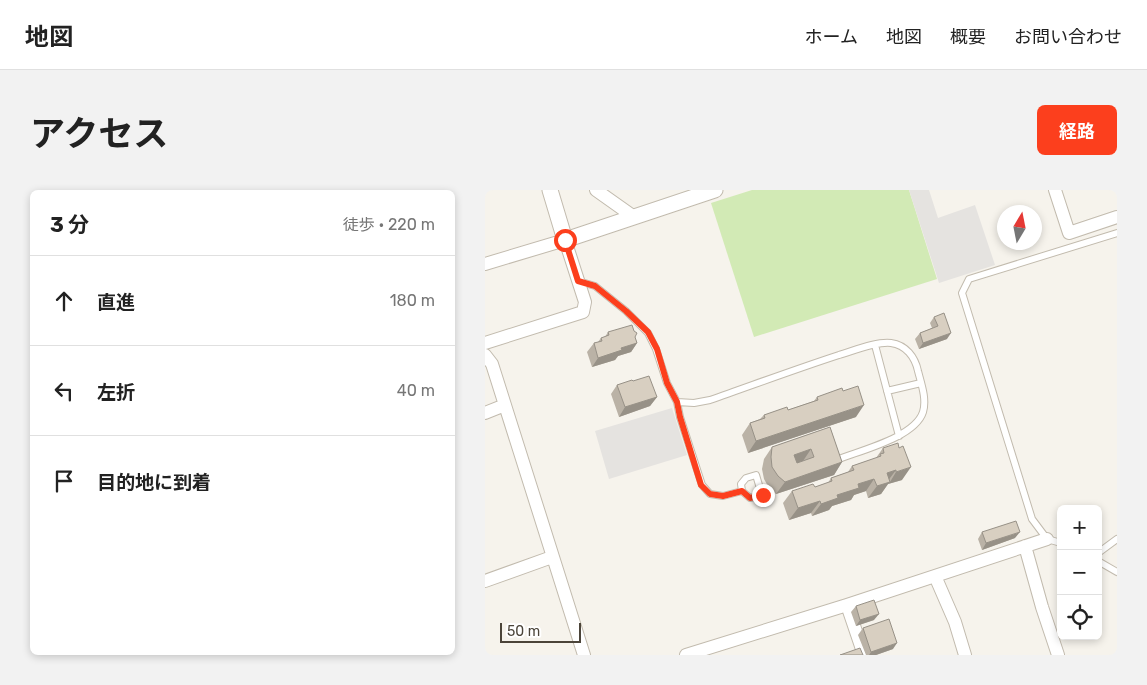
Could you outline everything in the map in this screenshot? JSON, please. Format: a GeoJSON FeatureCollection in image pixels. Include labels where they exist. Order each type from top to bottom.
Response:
{"type":"FeatureCollection","features":[{"type":"Feature","properties":{"kind":"street"},"geometry":{"type":"LineString","coordinates":[[485,343],[583,312],[585,302],[550,190]]}},
{"type":"Feature","properties":{"kind":"street"},"geometry":{"type":"LineString","coordinates":[[596,190],[634,217]]}},
{"type":"Feature","properties":{"kind":"street"},"geometry":{"type":"LineString","coordinates":[[1055,190],[1069,233],[1117,217]]}},
{"type":"Feature","properties":{"kind":"street"},"geometry":{"type":"LineString","coordinates":[[485,264],[565,240],[706,191]]}},
{"type":"Feature","properties":{"kind":"street"},"geometry":{"type":"LineString","coordinates":[[485,355],[491,364],[505,405],[584,655]]}},
{"type":"Feature","properties":{"kind":"street"},"geometry":{"type":"LineString","coordinates":[[485,412],[505,405]]}},
{"type":"Feature","properties":{"kind":"street"},"geometry":{"type":"LineString","coordinates":[[686,655],[705,652],[1047,539]]}},
{"type":"Feature","properties":{"kind":"street"},"geometry":{"type":"LineString","coordinates":[[1025,546],[1058,655]]}},
{"type":"Feature","properties":{"kind":"street"},"geometry":{"type":"LineString","coordinates":[[485,580],[552,557]]}},
{"type":"Feature","properties":{"kind":"street"},"geometry":{"type":"LineString","coordinates":[[935,576],[955,622],[965,655]]}},
{"type":"Feature","properties":{"kind":"street"},"geometry":{"type":"LineString","coordinates":[[847,605],[864,655]]}},
{"type":"Feature","properties":{"kind":"lane"},"geometry":{"type":"LineString","coordinates":[[1057,542],[1047,539],[1032,519],[962,292],[969,279],[1117,233]]}},
{"type":"Feature","properties":{"kind":"lane"},"geometry":{"type":"LineString","coordinates":[[578,281],[595,286],[648,332],[657,349],[667,383],[677,402],[701,485],[710,494],[723,496],[742,491]]}},
{"type":"Feature","properties":{"kind":"lane"},"geometry":{"type":"LineString","coordinates":[[677,402],[694,403],[710,400],[795,370],[875,345],[889,343],[901,345],[916,362],[925,401],[923,413],[918,422],[899,436],[839,459]]}},
{"type":"Feature","properties":{"kind":"lane"},"geometry":{"type":"LineString","coordinates":[[875,345],[899,436]]}},
{"type":"Feature","properties":{"kind":"lane"},"geometry":{"type":"LineString","coordinates":[[887,391],[921,383]]}},
{"type":"Feature","properties":{"kind":"lane"},"geometry":{"type":"LineString","coordinates":[[1102,550],[1117,539]]}},
{"type":"Feature","properties":{"kind":"lane"},"geometry":{"type":"LineString","coordinates":[[1102,563],[1117,572]]}},
{"type":"Feature","properties":{"kind":"green space"},"geometry":{"type":"Polygon","coordinates":[[[752,190],[909,190],[937,279],[754,337],[711,203],[752,190]]]}},
{"type":"Feature","properties":{"kind":"shaded area"},"geometry":{"type":"Polygon","coordinates":[[[909,190],[929,190],[938,218],[975,205],[995,265],[939,283],[909,190]]]}},
{"type":"Feature","properties":{"kind":"shaded area"},"geometry":{"type":"Polygon","coordinates":[[[672,408],[687,455],[609,479],[595,431],[672,408]]]}},
{"type":"Feature","properties":{"kind":"building"},"geometry":{"type":"Polygon","coordinates":[[[944,313],[951,333],[923,343],[920,333],[938,326],[934,317],[944,313]]]}},
{"type":"Feature","properties":{"kind":"building"},"geometry":{"type":"Polygon","coordinates":[[[632,325],[637,333],[635,337],[637,343],[598,358],[594,343],[602,341],[601,338],[609,335],[608,332],[632,325]]]}},
{"type":"Feature","properties":{"kind":"building"},"geometry":{"type":"Polygon","coordinates":[[[649,376],[657,397],[625,407],[617,385],[649,376]]]}},
{"type":"Feature","properties":{"kind":"building"},"geometry":{"type":"Polygon","coordinates":[[[858,386],[864,405],[756,441],[750,423],[765,418],[764,415],[787,407],[788,410],[818,400],[817,397],[842,388],[843,391],[858,386]]]}},
{"type":"Feature","properties":{"kind":"building"},"geometry":{"type":"Polygon","coordinates":[[[830,427],[842,462],[785,482],[772,467],[772,447],[830,427]],[[811,449],[794,455],[797,463],[814,457],[811,449]]]}},
{"type":"Feature","properties":{"kind":"building"},"geometry":{"type":"Polygon","coordinates":[[[898,443],[899,448],[903,446],[911,467],[887,473],[890,482],[877,486],[874,479],[858,484],[859,488],[837,495],[838,498],[821,504],[820,501],[798,508],[792,491],[813,484],[815,487],[832,481],[831,478],[854,470],[852,466],[881,456],[880,454],[884,453],[883,448],[898,443]]]}},
{"type":"Feature","properties":{"kind":"building"},"geometry":{"type":"Polygon","coordinates":[[[1016,521],[1020,532],[986,543],[982,532],[1016,521]]]}},
{"type":"Feature","properties":{"kind":"building"},"geometry":{"type":"Polygon","coordinates":[[[874,600],[879,614],[860,620],[856,606],[874,600]]]}},
{"type":"Feature","properties":{"kind":"building"},"geometry":{"type":"Polygon","coordinates":[[[889,619],[897,643],[871,652],[863,628],[889,619]]]}},
{"type":"Feature","properties":{"kind":"building"},"geometry":{"type":"Polygon","coordinates":[[[860,648],[863,655],[840,655],[860,648]]]}},
{"type":"Feature","properties":{"kind":"route"},"geometry":{"type":"LineString","coordinates":[[565,240],[578,281],[595,286],[648,332],[657,349],[667,383],[677,402],[701,485],[710,494],[723,496],[742,491],[750,498],[763,495]]}}]}
